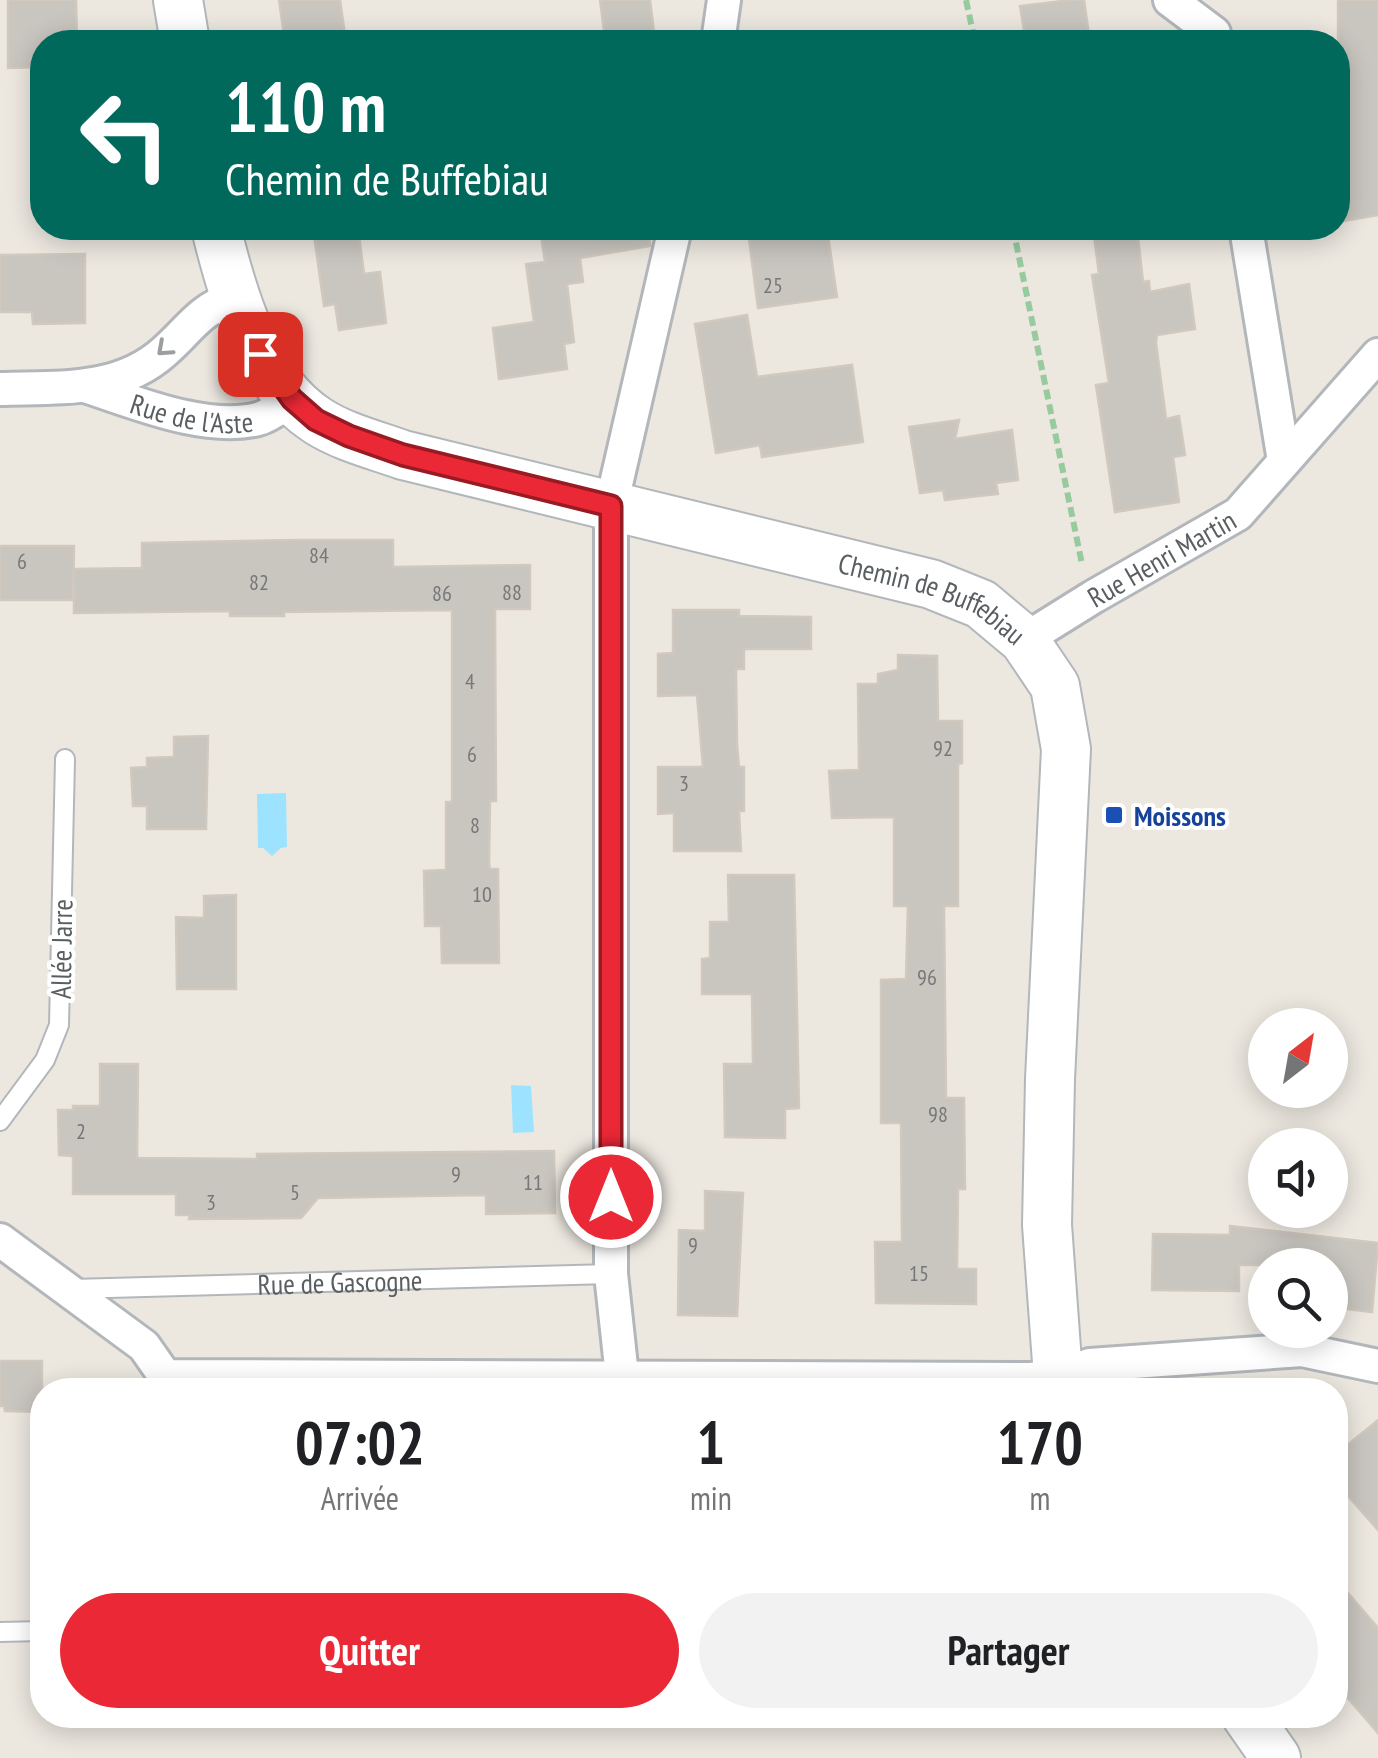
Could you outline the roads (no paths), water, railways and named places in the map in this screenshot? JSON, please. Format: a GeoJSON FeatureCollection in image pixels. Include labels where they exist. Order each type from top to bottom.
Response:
{"type":"FeatureCollection","features":[{"type":"Feature","properties":{"kind":"street"},"geometry":{"type":"LineString","coordinates":[[178,0],[182,30]]}},
{"type":"Feature","properties":{"kind":"street"},"geometry":{"type":"LineString","coordinates":[[720,30],[724,0]]}},
{"type":"Feature","properties":{"kind":"street"},"geometry":{"type":"LineString","coordinates":[[1170,0],[1211,30]]}},
{"type":"Feature","properties":{"kind":"street","name":"Chemin de Buffebiau"},"geometry":{"type":"LineString","coordinates":[[219,240],[233,298],[260,354],[292,399],[316,420],[385,449],[931,584],[981,604],[1024,640],[1056,686],[1066,749],[1047,1225],[1061,1378]]}},
{"type":"Feature","properties":{"kind":"street"},"geometry":{"type":"LineString","coordinates":[[622,1376],[611,1274],[611,506],[672,240]]}},
{"type":"Feature","properties":{"kind":"street"},"geometry":{"type":"LineString","coordinates":[[1248,240],[1284,461]]}},
{"type":"Feature","properties":{"kind":"street","name":"Rue de l'Aste"},"geometry":{"type":"LineString","coordinates":[[0,389],[88,387],[134,372],[164,352],[208,307],[233,298]]}},
{"type":"Feature","properties":{"kind":"street","name":"Rue Henri Martin"},"geometry":{"type":"LineString","coordinates":[[1024,640],[1092,596],[1238,514],[1378,355]]}},
{"type":"Feature","properties":{"kind":"street","name":"Rue de l'Aste"},"geometry":{"type":"LineString","coordinates":[[88,387],[170,414],[234,422],[262,418],[292,399]]}},
{"type":"Feature","properties":{"kind":"street"},"geometry":{"type":"LineString","coordinates":[[0,1240],[144,1346],[162,1378]]}},
{"type":"Feature","properties":{"kind":"street"},"geometry":{"type":"LineString","coordinates":[[1069,1378],[1090,1365],[1302,1350],[1378,1366]]}},
{"type":"Feature","properties":{"kind":"street"},"geometry":{"type":"LineString","coordinates":[[608,1378],[826,1378]]}},
{"type":"Feature","properties":{"kind":"street"},"geometry":{"type":"LineString","coordinates":[[1255,1728],[1276,1758]]}},
{"type":"Feature","properties":{"kind":"lane","name":"Allée Jarre"},"geometry":{"type":"LineString","coordinates":[[0,1122],[45,1060],[59,1024],[64,759]]}},
{"type":"Feature","properties":{"kind":"lane","name":"Rue de Gascogne"},"geometry":{"type":"LineString","coordinates":[[67,1289],[611,1274]]}},
{"type":"Feature","properties":{"kind":"lane"},"geometry":{"type":"LineString","coordinates":[[0,1632],[30,1631]]}},
{"type":"Feature","properties":{"kind":"water"},"geometry":{"type":"Polygon","coordinates":[[[286,793],[287,847],[272,856],[258,848],[257,794],[286,793]]]}},
{"type":"Feature","properties":{"kind":"water"},"geometry":{"type":"Polygon","coordinates":[[[511,1085],[531,1086],[534,1132],[513,1133],[511,1085]]]}},
{"type":"Feature","properties":{"kind":"place","name":"Moissons"},"geometry":{"type":"Point","coordinates":[1114,815]}}]}
